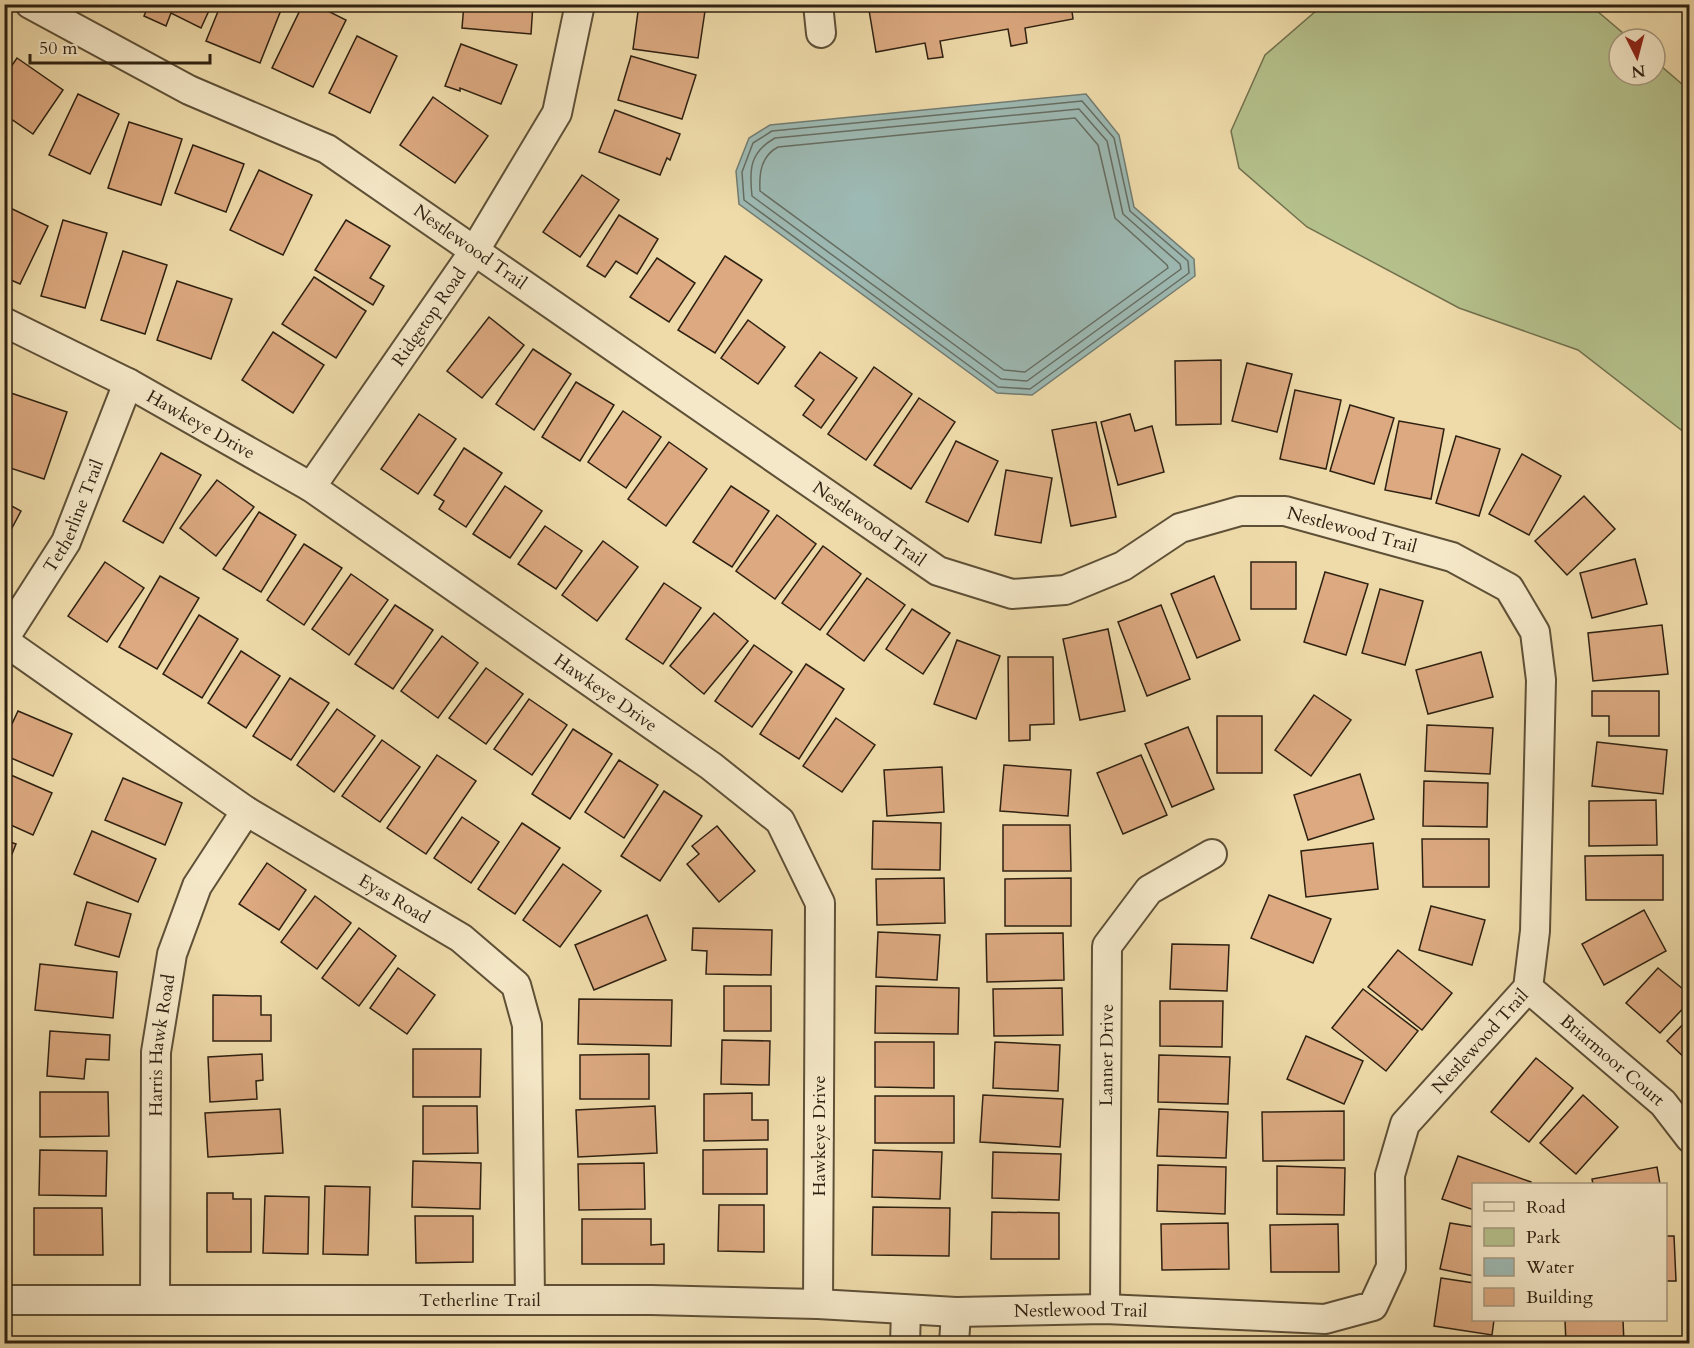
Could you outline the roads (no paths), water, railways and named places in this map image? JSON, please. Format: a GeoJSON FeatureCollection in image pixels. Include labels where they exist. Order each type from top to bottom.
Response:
{"type":"FeatureCollection","features":[{"type":"Feature","properties":{"kind":"street","name":"Nestlewood Trail"},"geometry":{"type":"LineString","coordinates":[[30,4],[189,90],[327,149],[938,572],[1012,594],[1065,590],[1124,566],[1180,528],[1240,511],[1285,511],[1452,557],[1509,588],[1535,632],[1540,680],[1535,931],[1528,988],[1405,1124],[1390,1175],[1391,1267],[1373,1306],[1325,1318],[1105,1309],[956,1312]]}},
{"type":"Feature","properties":{"kind":"street","name":"Ridgetop Road"},"geometry":{"type":"LineString","coordinates":[[311,487],[475,250],[557,113],[580,4]]}},
{"type":"Feature","properties":{"kind":"street"},"geometry":{"type":"LineString","coordinates":[[818,4],[821,33]]}},
{"type":"Feature","properties":{"kind":"street","name":"Hawkeye Drive"},"geometry":{"type":"LineString","coordinates":[[4,322],[128,383],[311,487],[711,766],[780,821],[820,903],[818,1304]]}},
{"type":"Feature","properties":{"kind":"street","name":"Tetherline Trail"},"geometry":{"type":"LineString","coordinates":[[4,640],[66,542],[128,383]]}},
{"type":"Feature","properties":{"kind":"street","name":"Eyas Road"},"geometry":{"type":"LineString","coordinates":[[4,640],[246,811],[461,938],[516,984],[527,1025],[530,1300]]}},
{"type":"Feature","properties":{"kind":"street","name":"Harris Hawk Road"},"geometry":{"type":"LineString","coordinates":[[155,1300],[156,1052],[172,954],[197,886],[246,811]]}},
{"type":"Feature","properties":{"kind":"street","name":"Lanner Drive"},"geometry":{"type":"LineString","coordinates":[[1105,1309],[1107,946],[1149,890],[1212,854]]}},
{"type":"Feature","properties":{"kind":"street","name":"Briarmoor Court"},"geometry":{"type":"LineString","coordinates":[[1528,988],[1663,1104],[1689,1138]]}},
{"type":"Feature","properties":{"kind":"street","name":"Tetherline Trail"},"geometry":{"type":"LineString","coordinates":[[4,1300],[651,1300],[818,1304],[956,1312]]}},
{"type":"Feature","properties":{"kind":"street"},"geometry":{"type":"LineString","coordinates":[[905,1344],[906,1310]]}},
{"type":"Feature","properties":{"kind":"street"},"geometry":{"type":"LineString","coordinates":[[954,1344],[956,1312]]}},
{"type":"Feature","properties":{"kind":"water"},"geometry":{"type":"Polygon","coordinates":[[[1086,94],[1119,135],[1134,207],[1194,259],[1195,276],[1032,395],[997,393],[739,204],[736,171],[749,138],[770,125],[1086,94]]]}}]}
